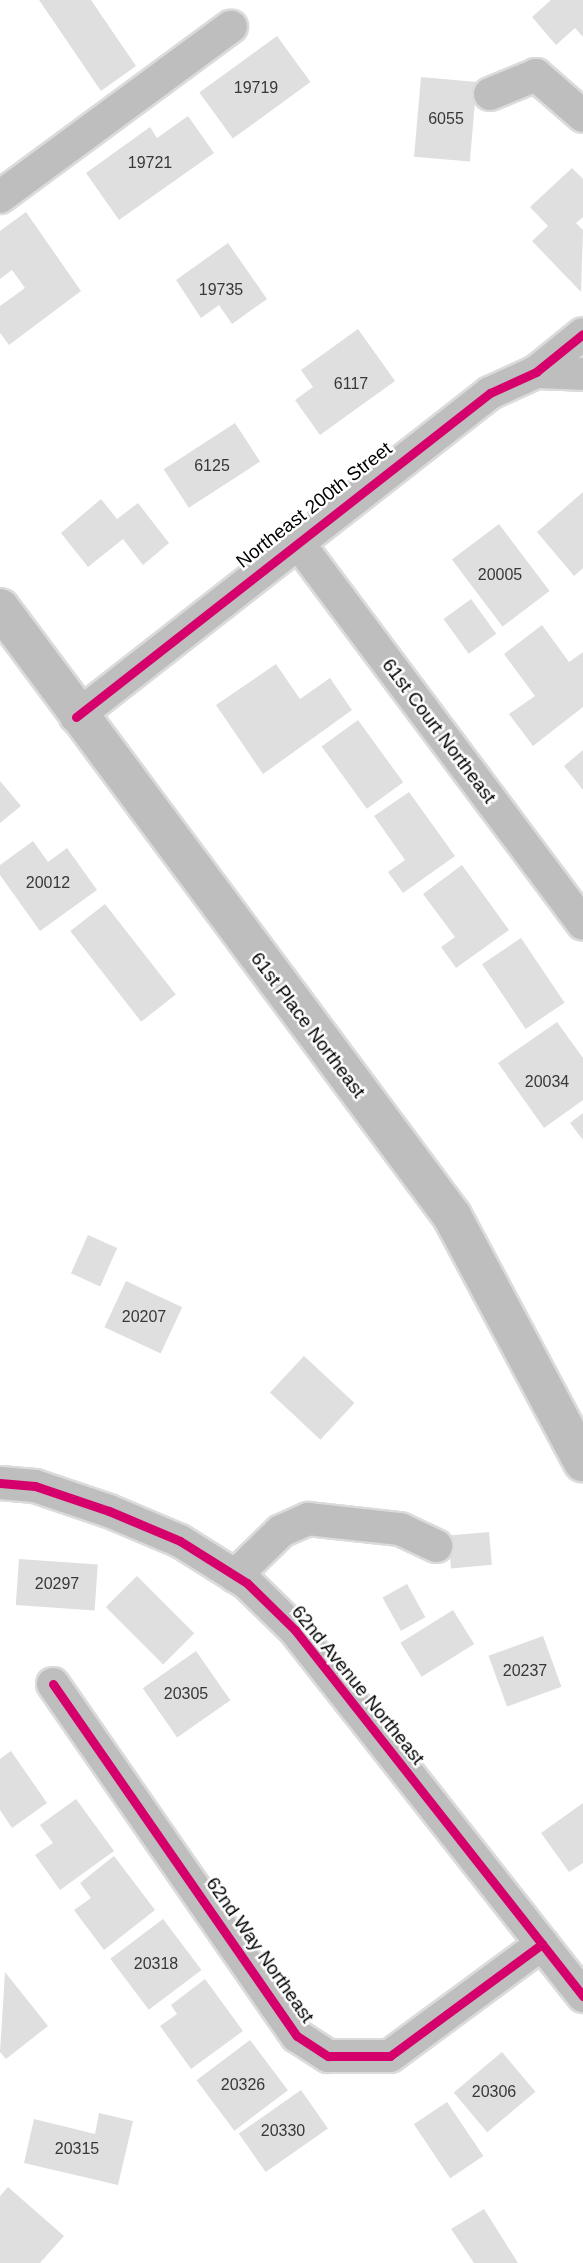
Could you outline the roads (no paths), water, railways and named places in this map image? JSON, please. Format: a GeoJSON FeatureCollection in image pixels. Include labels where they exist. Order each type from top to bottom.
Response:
{"type":"FeatureCollection","features":[{"type":"Feature","properties":{"kind":"main road","name":"61st Place Northeast"},"geometry":{"type":"LineString","coordinates":[[0,608],[76,717],[452,1216],[583,1462]]}},
{"type":"Feature","properties":{"kind":"street"},"geometry":{"type":"LineString","coordinates":[[0,197],[231,27]]}},
{"type":"Feature","properties":{"kind":"street"},"geometry":{"type":"LineString","coordinates":[[490,94],[536,75],[583,116]]}},
{"type":"Feature","properties":{"kind":"street","name":"Northeast 200th Street"},"geometry":{"type":"LineString","coordinates":[[76,717],[296,540],[490,393],[536,372],[583,334]]}},
{"type":"Feature","properties":{"kind":"street"},"geometry":{"type":"LineString","coordinates":[[536,372],[583,374]]}},
{"type":"Feature","properties":{"kind":"street","name":"61st Court Northeast"},"geometry":{"type":"LineString","coordinates":[[296,540],[583,923]]}},
{"type":"Feature","properties":{"kind":"street","name":"62nd Avenue Northeast"},"geometry":{"type":"LineString","coordinates":[[0,1483],[35,1486],[180,1541],[235,1576],[295,1630],[583,1996]]}},
{"type":"Feature","properties":{"kind":"street"},"geometry":{"type":"LineString","coordinates":[[235,1576],[281,1531],[307,1519],[400,1529],[436,1546]]}},
{"type":"Feature","properties":{"kind":"street","name":"62nd Way Northeast"},"geometry":{"type":"LineString","coordinates":[[53,1684],[297,2036],[328,2056],[390,2056],[542,1944]]}}]}
